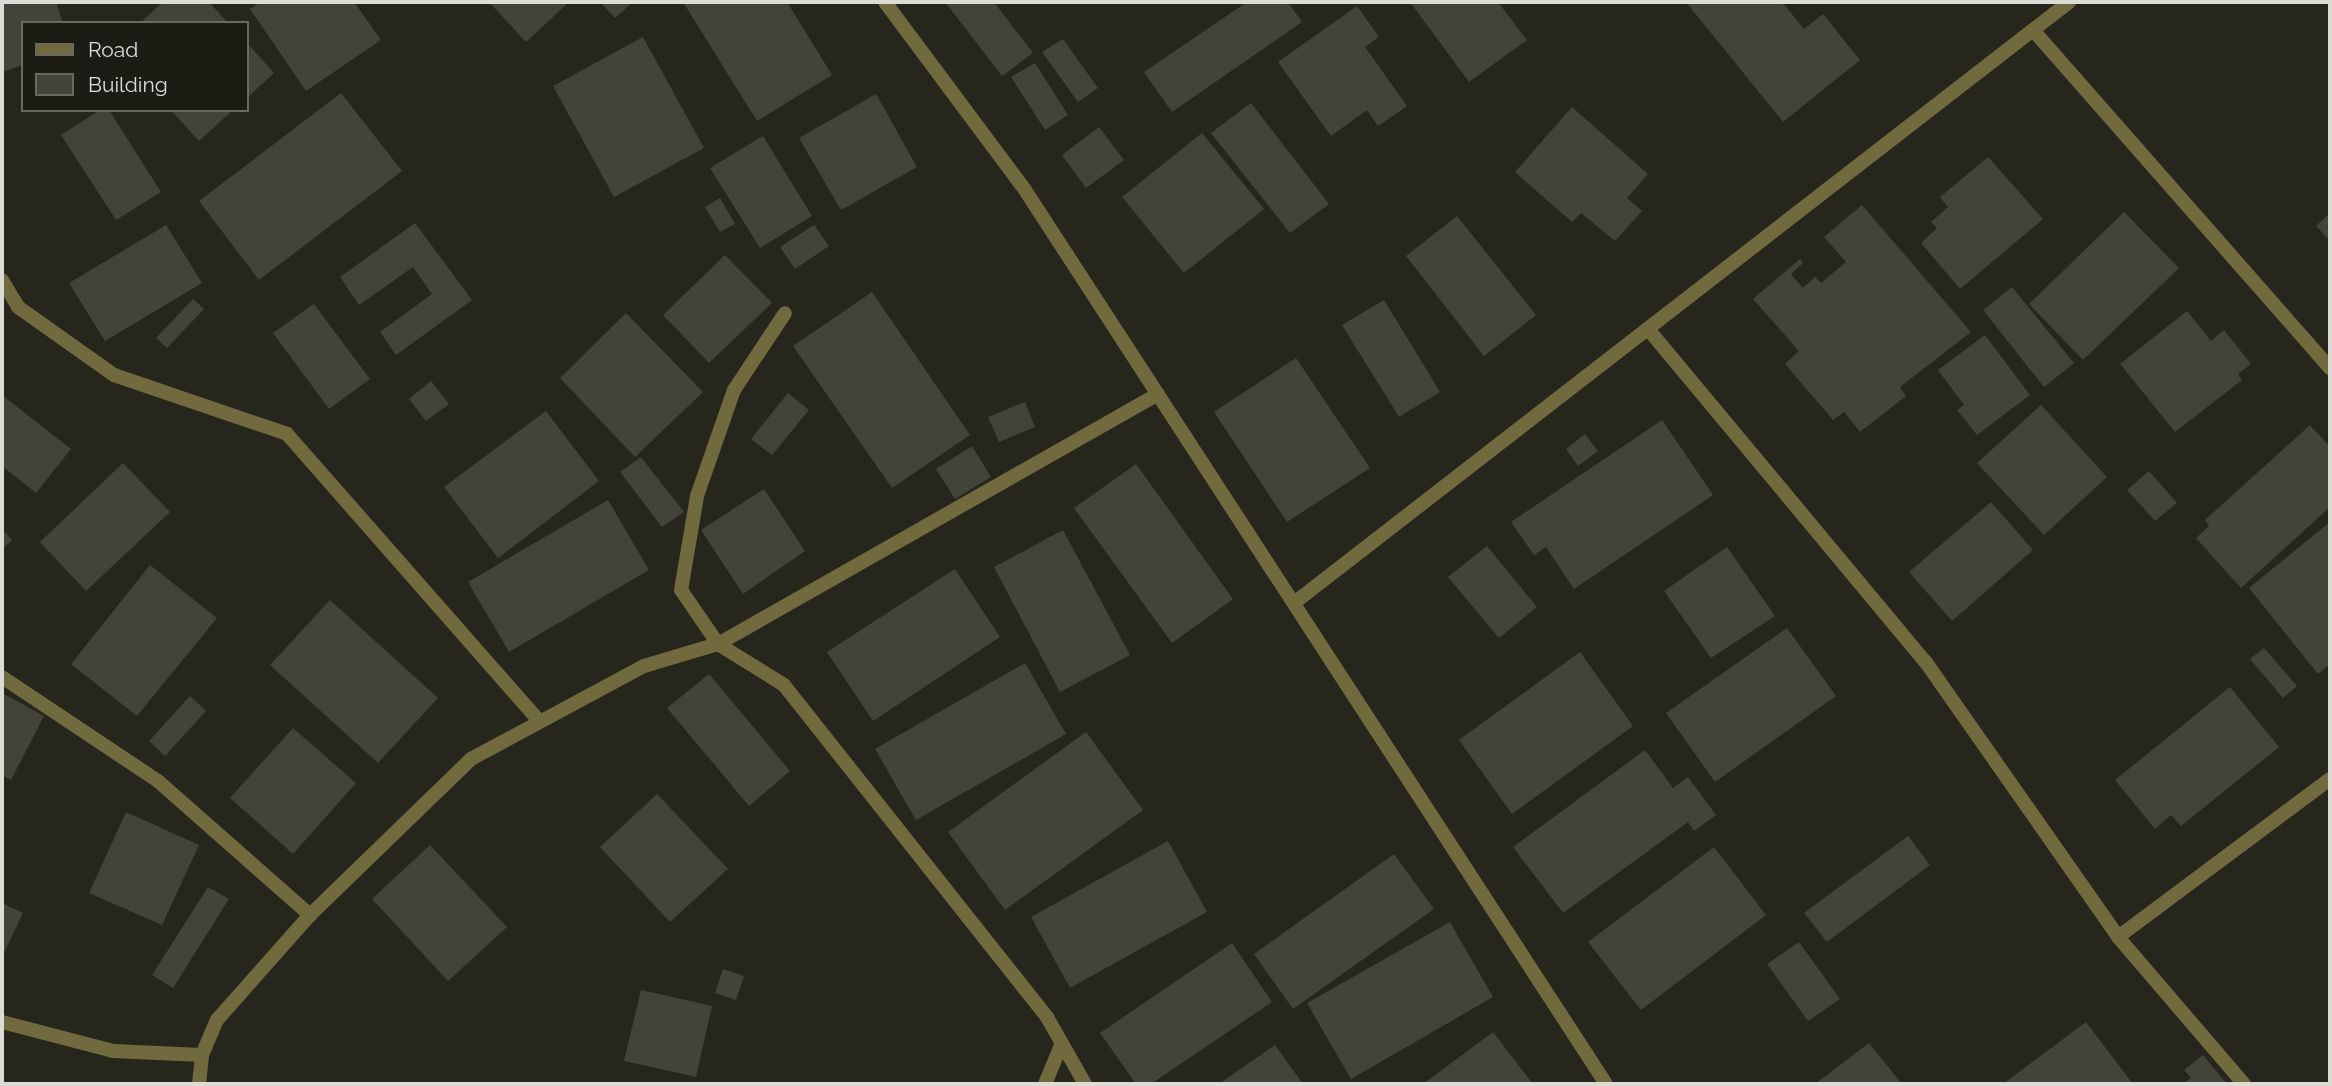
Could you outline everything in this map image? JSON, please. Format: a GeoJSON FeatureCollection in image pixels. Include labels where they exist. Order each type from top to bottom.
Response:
{"type":"FeatureCollection","features":[{"type":"Feature","properties":{"kind":"street"},"geometry":{"type":"LineString","coordinates":[[885,2],[1025,190],[1606,1084]]}},
{"type":"Feature","properties":{"kind":"street"},"geometry":{"type":"LineString","coordinates":[[1294,603],[2069,2]]}},
{"type":"Feature","properties":{"kind":"street"},"geometry":{"type":"LineString","coordinates":[[2033,30],[2330,368]]}},
{"type":"Feature","properties":{"kind":"street"},"geometry":{"type":"LineString","coordinates":[[2,280],[18,307],[114,375],[287,434],[540,722]]}},
{"type":"Feature","properties":{"kind":"street"},"geometry":{"type":"LineString","coordinates":[[785,313],[734,390],[697,496],[681,590],[718,644],[784,685],[1047,1017],[1085,1084]]}},
{"type":"Feature","properties":{"kind":"street"},"geometry":{"type":"LineString","coordinates":[[1648,328],[1925,661],[2118,937],[2244,1084]]}},
{"type":"Feature","properties":{"kind":"street"},"geometry":{"type":"LineString","coordinates":[[199,1084],[202,1055],[217,1020],[310,915],[471,759],[645,666],[718,644],[1158,394]]}},
{"type":"Feature","properties":{"kind":"street"},"geometry":{"type":"LineString","coordinates":[[2,677],[158,781],[310,915]]}},
{"type":"Feature","properties":{"kind":"street"},"geometry":{"type":"LineString","coordinates":[[2118,937],[2330,779]]}},
{"type":"Feature","properties":{"kind":"street"},"geometry":{"type":"LineString","coordinates":[[2,1022],[113,1051],[202,1055]]}},
{"type":"Feature","properties":{"kind":"street"},"geometry":{"type":"LineString","coordinates":[[1045,1084],[1062,1043]]}},
{"type":"Feature","properties":{"kind":"building"},"geometry":{"type":"Polygon","coordinates":[[[2,2],[56,2],[62,21],[21,21],[21,66],[2,72],[2,2]]]}},
{"type":"Feature","properties":{"kind":"building"},"geometry":{"type":"Polygon","coordinates":[[[163,2],[209,2],[226,21],[142,21],[163,2]]]}},
{"type":"Feature","properties":{"kind":"building"},"geometry":{"type":"Polygon","coordinates":[[[261,2],[354,2],[381,40],[306,91],[250,9],[261,2]]]}},
{"type":"Feature","properties":{"kind":"building"},"geometry":{"type":"Polygon","coordinates":[[[489,2],[569,2],[526,42],[489,2]]]}},
{"type":"Feature","properties":{"kind":"building"},"geometry":{"type":"Polygon","coordinates":[[[600,2],[633,2],[615,18],[600,2]]]}},
{"type":"Feature","properties":{"kind":"building"},"geometry":{"type":"Polygon","coordinates":[[[683,2],[787,2],[832,75],[757,121],[683,2]]]}},
{"type":"Feature","properties":{"kind":"building"},"geometry":{"type":"Polygon","coordinates":[[[945,2],[994,2],[1033,53],[1002,76],[945,2]]]}},
{"type":"Feature","properties":{"kind":"building"},"geometry":{"type":"Polygon","coordinates":[[[1247,2],[1288,2],[1302,22],[1172,112],[1144,72],[1247,2]]]}},
{"type":"Feature","properties":{"kind":"building"},"geometry":{"type":"Polygon","coordinates":[[[1410,2],[1498,2],[1527,40],[1469,82],[1410,2]]]}},
{"type":"Feature","properties":{"kind":"building"},"geometry":{"type":"Polygon","coordinates":[[[1686,2],[1782,2],[1804,29],[1823,14],[1860,60],[1783,122],[1686,2]]]}},
{"type":"Feature","properties":{"kind":"building"},"geometry":{"type":"Polygon","coordinates":[[[1357,6],[1379,37],[1365,47],[1407,106],[1378,126],[1367,110],[1331,136],[1278,62],[1357,6]]]}},
{"type":"Feature","properties":{"kind":"building"},"geometry":{"type":"Polygon","coordinates":[[[643,37],[704,148],[614,197],[553,86],[643,37]]]}},
{"type":"Feature","properties":{"kind":"building"},"geometry":{"type":"Polygon","coordinates":[[[1063,39],[1098,88],[1078,102],[1042,52],[1063,39]]]}},
{"type":"Feature","properties":{"kind":"building"},"geometry":{"type":"Polygon","coordinates":[[[248,44],[274,73],[248,97],[248,44]]]}},
{"type":"Feature","properties":{"kind":"building"},"geometry":{"type":"Polygon","coordinates":[[[1035,63],[1068,115],[1045,130],[1011,77],[1035,63]]]}},
{"type":"Feature","properties":{"kind":"building"},"geometry":{"type":"Polygon","coordinates":[[[341,93],[402,171],[259,280],[199,201],[341,93]]]}},
{"type":"Feature","properties":{"kind":"building"},"geometry":{"type":"Polygon","coordinates":[[[876,94],[917,167],[841,210],[799,138],[876,94]]]}},
{"type":"Feature","properties":{"kind":"building"},"geometry":{"type":"Polygon","coordinates":[[[1251,103],[1329,204],[1290,233],[1211,133],[1251,103]]]}},
{"type":"Feature","properties":{"kind":"building"},"geometry":{"type":"Polygon","coordinates":[[[1572,107],[1648,174],[1627,198],[1642,211],[1615,241],[1581,213],[1572,222],[1515,172],[1572,107]]]}},
{"type":"Feature","properties":{"kind":"building"},"geometry":{"type":"Polygon","coordinates":[[[97,112],[110,112],[161,192],[116,220],[61,135],[97,112]]]}},
{"type":"Feature","properties":{"kind":"building"},"geometry":{"type":"Polygon","coordinates":[[[173,112],[231,112],[199,141],[173,112]]]}},
{"type":"Feature","properties":{"kind":"building"},"geometry":{"type":"Polygon","coordinates":[[[1099,127],[1124,160],[1086,188],[1062,155],[1099,127]]]}},
{"type":"Feature","properties":{"kind":"building"},"geometry":{"type":"Polygon","coordinates":[[[1202,133],[1264,209],[1184,273],[1122,197],[1202,133]]]}},
{"type":"Feature","properties":{"kind":"building"},"geometry":{"type":"Polygon","coordinates":[[[763,136],[812,216],[760,248],[710,168],[763,136]]]}},
{"type":"Feature","properties":{"kind":"building"},"geometry":{"type":"Polygon","coordinates":[[[1988,157],[2043,219],[1960,289],[1921,243],[1937,228],[1931,222],[1948,207],[1940,197],[1988,157]]]}},
{"type":"Feature","properties":{"kind":"building"},"geometry":{"type":"Polygon","coordinates":[[[720,198],[735,224],[720,232],[705,207],[720,198]]]}},
{"type":"Feature","properties":{"kind":"building"},"geometry":{"type":"Polygon","coordinates":[[[1862,205],[1971,332],[1900,387],[1906,396],[1860,432],[1844,412],[1833,420],[1785,364],[1799,351],[1753,299],[1800,259],[1803,263],[1791,274],[1803,288],[1815,277],[1821,283],[1846,262],[1824,237],[1862,205]]]}},
{"type":"Feature","properties":{"kind":"building"},"geometry":{"type":"Polygon","coordinates":[[[2124,212],[2179,268],[2083,360],[2029,304],[2124,212]]]}},
{"type":"Feature","properties":{"kind":"building"},"geometry":{"type":"Polygon","coordinates":[[[2330,213],[2330,241],[2316,226],[2330,213]]]}},
{"type":"Feature","properties":{"kind":"building"},"geometry":{"type":"Polygon","coordinates":[[[1457,216],[1536,315],[1484,356],[1406,256],[1457,216]]]}},
{"type":"Feature","properties":{"kind":"building"},"geometry":{"type":"Polygon","coordinates":[[[415,223],[472,300],[396,355],[380,332],[432,294],[413,267],[359,305],[340,277],[415,223]]]}},
{"type":"Feature","properties":{"kind":"building"},"geometry":{"type":"Polygon","coordinates":[[[166,225],[202,283],[105,341],[69,283],[166,225]]]}},
{"type":"Feature","properties":{"kind":"building"},"geometry":{"type":"Polygon","coordinates":[[[814,225],[829,246],[795,269],[780,247],[814,225]]]}},
{"type":"Feature","properties":{"kind":"building"},"geometry":{"type":"Polygon","coordinates":[[[725,255],[772,303],[709,363],[663,315],[725,255]]]}},
{"type":"Feature","properties":{"kind":"building"},"geometry":{"type":"Polygon","coordinates":[[[2012,287],[2074,363],[2044,387],[1983,310],[2012,287]]]}},
{"type":"Feature","properties":{"kind":"building"},"geometry":{"type":"Polygon","coordinates":[[[872,292],[970,435],[892,488],[793,346],[872,292]]]}},
{"type":"Feature","properties":{"kind":"building"},"geometry":{"type":"Polygon","coordinates":[[[193,299],[204,309],[167,348],[156,338],[193,299]]]}},
{"type":"Feature","properties":{"kind":"building"},"geometry":{"type":"Polygon","coordinates":[[[1384,300],[1440,392],[1399,417],[1342,325],[1384,300]]]}},
{"type":"Feature","properties":{"kind":"building"},"geometry":{"type":"Polygon","coordinates":[[[314,304],[370,379],[329,409],[273,333],[314,304]]]}},
{"type":"Feature","properties":{"kind":"building"},"geometry":{"type":"Polygon","coordinates":[[[2187,311],[2211,341],[2224,330],[2251,364],[2238,374],[2242,380],[2175,432],[2120,364],[2187,311]]]}},
{"type":"Feature","properties":{"kind":"building"},"geometry":{"type":"Polygon","coordinates":[[[626,313],[703,392],[635,457],[560,378],[626,313]]]}},
{"type":"Feature","properties":{"kind":"building"},"geometry":{"type":"Polygon","coordinates":[[[1985,335],[2030,395],[1977,435],[1957,410],[1964,405],[1938,370],[1985,335]]]}},
{"type":"Feature","properties":{"kind":"building"},"geometry":{"type":"Polygon","coordinates":[[[1296,358],[1370,468],[1287,522],[1214,412],[1296,358]]]}},
{"type":"Feature","properties":{"kind":"building"},"geometry":{"type":"Polygon","coordinates":[[[431,381],[449,404],[426,421],[409,399],[431,381]]]}},
{"type":"Feature","properties":{"kind":"building"},"geometry":{"type":"Polygon","coordinates":[[[788,393],[809,410],[772,455],[751,439],[788,393]]]}},
{"type":"Feature","properties":{"kind":"building"},"geometry":{"type":"Polygon","coordinates":[[[2,395],[71,449],[36,493],[2,466],[2,395]]]}},
{"type":"Feature","properties":{"kind":"building"},"geometry":{"type":"Polygon","coordinates":[[[1025,402],[1035,427],[999,442],[988,417],[1025,402]]]}},
{"type":"Feature","properties":{"kind":"building"},"geometry":{"type":"Polygon","coordinates":[[[2041,405],[2107,477],[2044,535],[1977,463],[2041,405]]]}},
{"type":"Feature","properties":{"kind":"building"},"geometry":{"type":"Polygon","coordinates":[[[546,411],[599,481],[498,558],[444,487],[546,411]]]}},
{"type":"Feature","properties":{"kind":"building"},"geometry":{"type":"Polygon","coordinates":[[[1662,420],[1713,495],[1574,589],[1546,547],[1534,555],[1511,522],[1662,420]]]}},
{"type":"Feature","properties":{"kind":"building"},"geometry":{"type":"Polygon","coordinates":[[[2310,425],[2330,447],[2330,507],[2241,588],[2196,538],[2209,526],[2205,520],[2310,425]]]}},
{"type":"Feature","properties":{"kind":"building"},"geometry":{"type":"Polygon","coordinates":[[[1585,434],[1598,451],[1578,466],[1566,449],[1585,434]]]}},
{"type":"Feature","properties":{"kind":"building"},"geometry":{"type":"Polygon","coordinates":[[[972,446],[991,477],[955,499],[936,469],[972,446]]]}},
{"type":"Feature","properties":{"kind":"building"},"geometry":{"type":"Polygon","coordinates":[[[641,457],[684,512],[662,527],[620,472],[641,457]]]}},
{"type":"Feature","properties":{"kind":"building"},"geometry":{"type":"Polygon","coordinates":[[[123,463],[170,512],[86,591],[40,542],[123,463]]]}},
{"type":"Feature","properties":{"kind":"building"},"geometry":{"type":"Polygon","coordinates":[[[1136,464],[1233,599],[1172,643],[1074,508],[1136,464]]]}},
{"type":"Feature","properties":{"kind":"building"},"geometry":{"type":"Polygon","coordinates":[[[2149,471],[2177,503],[2155,521],[2127,490],[2149,471]]]}},
{"type":"Feature","properties":{"kind":"building"},"geometry":{"type":"Polygon","coordinates":[[[764,489],[805,551],[743,594],[701,530],[764,489]]]}},
{"type":"Feature","properties":{"kind":"building"},"geometry":{"type":"Polygon","coordinates":[[[608,500],[649,570],[509,652],[468,582],[608,500]]]}},
{"type":"Feature","properties":{"kind":"building"},"geometry":{"type":"Polygon","coordinates":[[[1991,502],[2033,550],[1952,621],[1909,572],[1991,502]]]}},
{"type":"Feature","properties":{"kind":"building"},"geometry":{"type":"Polygon","coordinates":[[[2330,522],[2330,664],[2318,674],[2249,588],[2330,522]]]}},
{"type":"Feature","properties":{"kind":"building"},"geometry":{"type":"Polygon","coordinates":[[[2,529],[12,540],[2,549],[2,529]]]}},
{"type":"Feature","properties":{"kind":"building"},"geometry":{"type":"Polygon","coordinates":[[[1063,530],[1130,655],[1060,692],[994,567],[1063,530]]]}},
{"type":"Feature","properties":{"kind":"building"},"geometry":{"type":"Polygon","coordinates":[[[1487,546],[1537,607],[1499,638],[1448,577],[1487,546]]]}},
{"type":"Feature","properties":{"kind":"building"},"geometry":{"type":"Polygon","coordinates":[[[1727,547],[1775,616],[1711,658],[1664,591],[1727,547]]]}},
{"type":"Feature","properties":{"kind":"building"},"geometry":{"type":"Polygon","coordinates":[[[150,565],[217,618],[137,716],[71,664],[150,565]]]}},
{"type":"Feature","properties":{"kind":"building"},"geometry":{"type":"Polygon","coordinates":[[[955,569],[1000,637],[873,721],[827,652],[955,569]]]}},
{"type":"Feature","properties":{"kind":"building"},"geometry":{"type":"Polygon","coordinates":[[[330,600],[438,698],[378,763],[270,665],[330,600]]]}},
{"type":"Feature","properties":{"kind":"building"},"geometry":{"type":"Polygon","coordinates":[[[1787,628],[1836,696],[1715,782],[1666,713],[1787,628]]]}},
{"type":"Feature","properties":{"kind":"building"},"geometry":{"type":"Polygon","coordinates":[[[2264,648],[2297,686],[2283,698],[2250,659],[2264,648]]]}},
{"type":"Feature","properties":{"kind":"building"},"geometry":{"type":"Polygon","coordinates":[[[1580,652],[1633,726],[1512,814],[1459,740],[1580,652]]]}},
{"type":"Feature","properties":{"kind":"building"},"geometry":{"type":"Polygon","coordinates":[[[1025,663],[1066,734],[916,820],[875,749],[1025,663]]]}},
{"type":"Feature","properties":{"kind":"building"},"geometry":{"type":"Polygon","coordinates":[[[709,674],[790,771],[749,806],[667,708],[709,674]]]}},
{"type":"Feature","properties":{"kind":"building"},"geometry":{"type":"Polygon","coordinates":[[[2230,687],[2279,747],[2181,826],[2171,815],[2155,829],[2115,780],[2230,687]]]}},
{"type":"Feature","properties":{"kind":"building"},"geometry":{"type":"Polygon","coordinates":[[[2,693],[44,716],[11,780],[2,775],[2,693]]]}},
{"type":"Feature","properties":{"kind":"building"},"geometry":{"type":"Polygon","coordinates":[[[190,696],[206,711],[165,756],[149,741],[190,696]]]}},
{"type":"Feature","properties":{"kind":"building"},"geometry":{"type":"Polygon","coordinates":[[[293,728],[356,783],[293,854],[230,798],[293,728]]]}},
{"type":"Feature","properties":{"kind":"building"},"geometry":{"type":"Polygon","coordinates":[[[1086,732],[1143,810],[1005,910],[948,832],[1086,732]]]}},
{"type":"Feature","properties":{"kind":"building"},"geometry":{"type":"Polygon","coordinates":[[[1645,750],[1673,788],[1688,777],[1716,815],[1694,831],[1688,822],[1563,913],[1513,847],[1645,750]]]}},
{"type":"Feature","properties":{"kind":"building"},"geometry":{"type":"Polygon","coordinates":[[[657,794],[728,869],[670,922],[600,847],[657,794]]]}},
{"type":"Feature","properties":{"kind":"building"},"geometry":{"type":"Polygon","coordinates":[[[126,812],[199,845],[162,925],[89,893],[126,812]]]}},
{"type":"Feature","properties":{"kind":"building"},"geometry":{"type":"Polygon","coordinates":[[[1908,836],[1930,865],[1827,942],[1804,913],[1908,836]]]}},
{"type":"Feature","properties":{"kind":"building"},"geometry":{"type":"Polygon","coordinates":[[[1168,841],[1207,912],[1070,988],[1031,917],[1168,841]]]}},
{"type":"Feature","properties":{"kind":"building"},"geometry":{"type":"Polygon","coordinates":[[[430,845],[507,927],[448,981],[372,899],[430,845]]]}},
{"type":"Feature","properties":{"kind":"building"},"geometry":{"type":"Polygon","coordinates":[[[1714,847],[1766,915],[1641,1010],[1588,942],[1714,847]]]}},
{"type":"Feature","properties":{"kind":"building"},"geometry":{"type":"Polygon","coordinates":[[[1394,854],[1434,909],[1293,1009],[1254,954],[1394,854]]]}},
{"type":"Feature","properties":{"kind":"building"},"geometry":{"type":"Polygon","coordinates":[[[208,887],[229,899],[173,988],[152,975],[208,887]]]}},
{"type":"Feature","properties":{"kind":"building"},"geometry":{"type":"Polygon","coordinates":[[[2,903],[23,913],[2,957],[2,903]]]}},
{"type":"Feature","properties":{"kind":"building"},"geometry":{"type":"Polygon","coordinates":[[[1450,922],[1493,997],[1351,1079],[1307,1003],[1450,922]]]}},
{"type":"Feature","properties":{"kind":"building"},"geometry":{"type":"Polygon","coordinates":[[[1799,942],[1840,999],[1808,1021],[1767,964],[1799,942]]]}},
{"type":"Feature","properties":{"kind":"building"},"geometry":{"type":"Polygon","coordinates":[[[1232,943],[1272,1002],[1151,1084],[1136,1084],[1100,1033],[1232,943]]]}},
{"type":"Feature","properties":{"kind":"building"},"geometry":{"type":"Polygon","coordinates":[[[723,969],[744,976],[736,1000],[715,993],[723,969]]]}},
{"type":"Feature","properties":{"kind":"building"},"geometry":{"type":"Polygon","coordinates":[[[641,990],[712,1006],[696,1077],[624,1061],[641,990]]]}},
{"type":"Feature","properties":{"kind":"building"},"geometry":{"type":"Polygon","coordinates":[[[2086,1022],[2133,1084],[2003,1084],[2086,1022]]]}},
{"type":"Feature","properties":{"kind":"building"},"geometry":{"type":"Polygon","coordinates":[[[1493,1032],[1533,1084],[1423,1084],[1493,1032]]]}},
{"type":"Feature","properties":{"kind":"building"},"geometry":{"type":"Polygon","coordinates":[[[1869,1043],[1902,1084],[1815,1084],[1869,1043]]]}},
{"type":"Feature","properties":{"kind":"building"},"geometry":{"type":"Polygon","coordinates":[[[1275,1045],[1303,1084],[1219,1084],[1275,1045]]]}},
{"type":"Feature","properties":{"kind":"building"},"geometry":{"type":"Polygon","coordinates":[[[2203,1055],[2227,1084],[2183,1084],[2191,1078],[2184,1070],[2203,1055]]]}}]}
